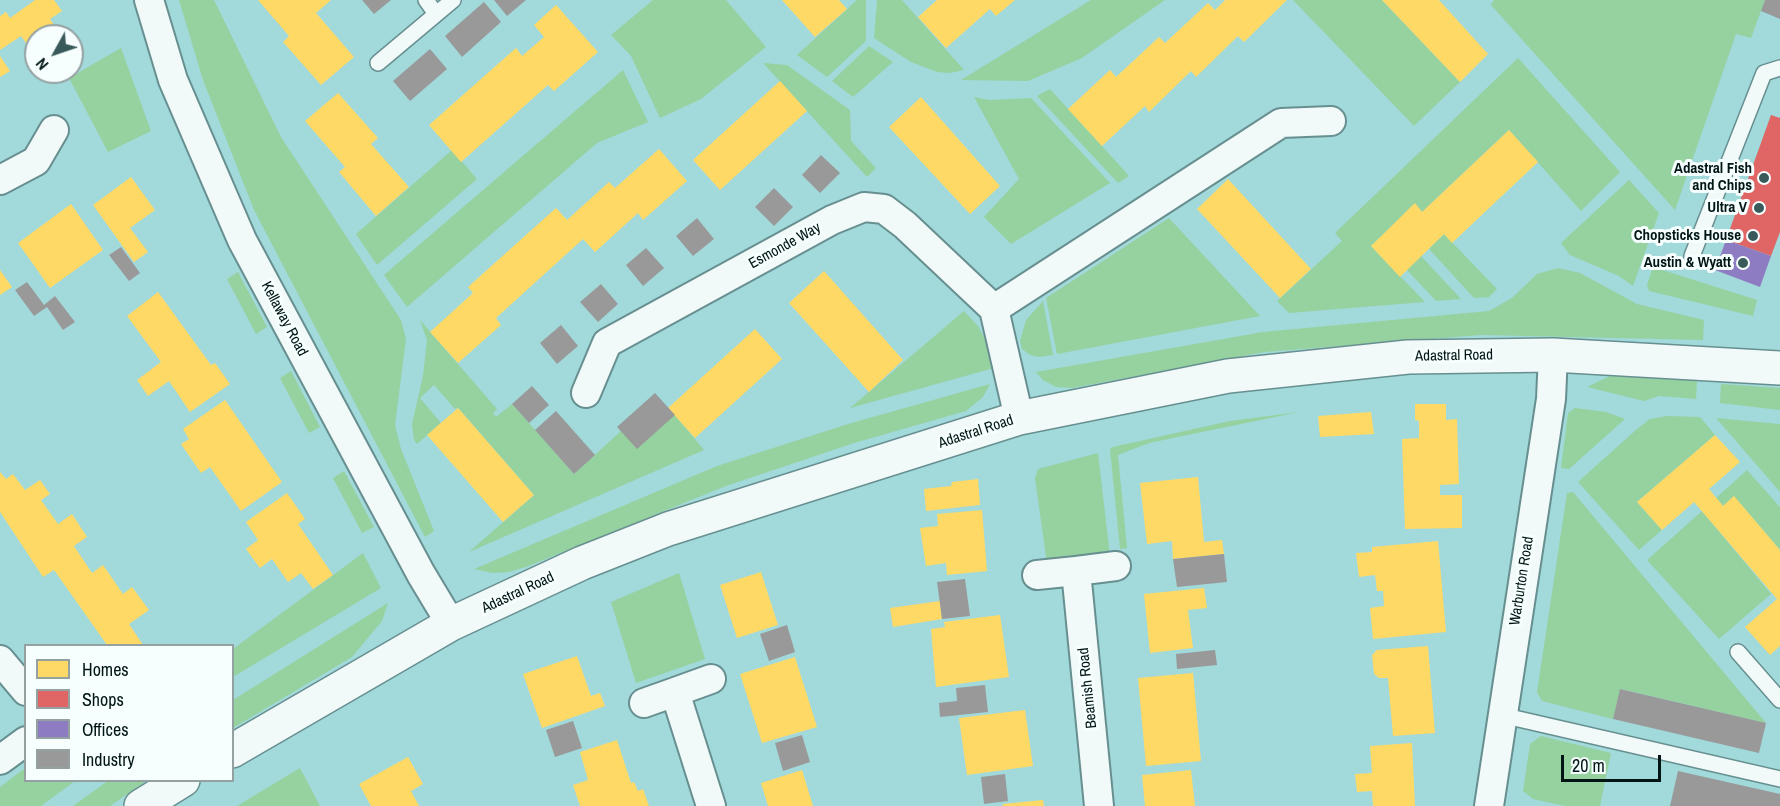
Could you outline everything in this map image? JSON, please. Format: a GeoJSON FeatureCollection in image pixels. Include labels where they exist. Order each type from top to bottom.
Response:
{"type":"FeatureCollection","features":[{"type":"Feature","properties":{"kind":"street","name":"Kellaway Road"},"geometry":{"type":"LineString","coordinates":[[149,0],[172,80],[242,240],[416,564],[451,624]]}},
{"type":"Feature","properties":{"kind":"street"},"geometry":{"type":"LineString","coordinates":[[1019,418],[994,309],[1281,123],[1331,121]]}},
{"type":"Feature","properties":{"kind":"street"},"geometry":{"type":"LineString","coordinates":[[0,180],[36,161],[54,130]]}},
{"type":"Feature","properties":{"kind":"street","name":"Esmonde Way"},"geometry":{"type":"LineString","coordinates":[[586,393],[607,344],[832,220],[864,207],[884,209],[905,225],[994,309]]}},
{"type":"Feature","properties":{"kind":"street","name":"Adastral Road"},"geometry":{"type":"LineString","coordinates":[[234,750],[451,624],[582,563],[668,529],[1019,418],[1228,375],[1408,357],[1553,355],[1780,368]]}},
{"type":"Feature","properties":{"kind":"street","name":"Warburton Road"},"geometry":{"type":"LineString","coordinates":[[1493,805],[1501,715],[1551,399],[1553,355]]}},
{"type":"Feature","properties":{"kind":"street"},"geometry":{"type":"LineString","coordinates":[[1037,576],[1116,566]]}},
{"type":"Feature","properties":{"kind":"street","name":"Beamish Road"},"geometry":{"type":"LineString","coordinates":[[1076,571],[1100,806]]}},
{"type":"Feature","properties":{"kind":"street"},"geometry":{"type":"LineString","coordinates":[[0,660],[24,689]]}},
{"type":"Feature","properties":{"kind":"street"},"geometry":{"type":"LineString","coordinates":[[644,703],[711,679]]}},
{"type":"Feature","properties":{"kind":"street"},"geometry":{"type":"LineString","coordinates":[[675,692],[711,806]]}},
{"type":"Feature","properties":{"kind":"street"},"geometry":{"type":"LineString","coordinates":[[0,760],[24,742]]}},
{"type":"Feature","properties":{"kind":"street"},"geometry":{"type":"LineString","coordinates":[[141,806],[180,782]]}},
{"type":"Feature","properties":{"kind":"lane"},"geometry":{"type":"LineString","coordinates":[[426,0],[436,14]]}},
{"type":"Feature","properties":{"kind":"lane"},"geometry":{"type":"LineString","coordinates":[[378,63],[453,0]]}},
{"type":"Feature","properties":{"kind":"lane"},"geometry":{"type":"LineString","coordinates":[[1692,256],[1764,73],[1780,68]]}},
{"type":"Feature","properties":{"kind":"lane"},"geometry":{"type":"LineString","coordinates":[[1738,366],[1780,358]]}},
{"type":"Feature","properties":{"kind":"lane"},"geometry":{"type":"LineString","coordinates":[[1738,652],[1780,700]]}},
{"type":"Feature","properties":{"kind":"lane"},"geometry":{"type":"LineString","coordinates":[[1501,715],[1780,779]]}},
{"type":"Feature","properties":{"kind":"green space"},"geometry":{"type":"Polygon","coordinates":[[[179,0],[214,0],[281,137],[401,320],[406,339],[395,425],[401,449],[434,531],[425,537],[254,210],[203,80],[179,0]]]}},
{"type":"Feature","properties":{"kind":"green space"},"geometry":{"type":"Polygon","coordinates":[[[653,0],[726,0],[766,47],[701,99],[660,118],[631,56],[611,35],[653,0]]]}},
{"type":"Feature","properties":{"kind":"green space"},"geometry":{"type":"Polygon","coordinates":[[[857,0],[866,0],[866,41],[827,77],[797,55],[857,0]]]}},
{"type":"Feature","properties":{"kind":"green space"},"geometry":{"type":"Polygon","coordinates":[[[877,0],[902,0],[964,70],[950,73],[937,72],[911,62],[874,38],[877,0]]]}},
{"type":"Feature","properties":{"kind":"green space"},"geometry":{"type":"Polygon","coordinates":[[[1091,0],[1165,0],[1082,58],[1028,81],[961,80],[1091,0]]]}},
{"type":"Feature","properties":{"kind":"green space"},"geometry":{"type":"Polygon","coordinates":[[[1293,0],[1382,0],[1460,82],[1414,126],[1293,0]]]}},
{"type":"Feature","properties":{"kind":"green space"},"geometry":{"type":"Polygon","coordinates":[[[1494,0],[1765,0],[1751,38],[1736,34],[1675,210],[1491,5],[1494,0]]]}},
{"type":"Feature","properties":{"kind":"green space"},"geometry":{"type":"Polygon","coordinates":[[[869,46],[893,62],[853,97],[832,81],[869,46]]]}},
{"type":"Feature","properties":{"kind":"green space"},"geometry":{"type":"Polygon","coordinates":[[[121,48],[151,131],[108,152],[72,84],[84,84],[84,69],[121,48]]]}},
{"type":"Feature","properties":{"kind":"green space"},"geometry":{"type":"Polygon","coordinates":[[[1518,58],[1620,172],[1581,211],[1509,130],[1422,212],[1415,204],[1371,246],[1425,302],[1289,313],[1277,301],[1342,241],[1335,233],[1518,58]]]}},
{"type":"Feature","properties":{"kind":"green space"},"geometry":{"type":"Polygon","coordinates":[[[763,63],[787,65],[850,110],[851,141],[876,168],[867,177],[763,63]]]}},
{"type":"Feature","properties":{"kind":"green space"},"geometry":{"type":"Polygon","coordinates":[[[623,70],[648,122],[597,143],[407,307],[384,275],[623,70]]]}},
{"type":"Feature","properties":{"kind":"green space"},"geometry":{"type":"Polygon","coordinates":[[[1050,89],[1129,176],[1118,183],[1037,96],[1050,89]]]}},
{"type":"Feature","properties":{"kind":"green space"},"geometry":{"type":"Polygon","coordinates":[[[974,97],[989,100],[1031,98],[1110,183],[1011,244],[984,217],[1019,179],[974,97]]]}},
{"type":"Feature","properties":{"kind":"green space"},"geometry":{"type":"Polygon","coordinates":[[[452,150],[477,179],[377,265],[356,234],[452,150]]]}},
{"type":"Feature","properties":{"kind":"green space"},"geometry":{"type":"Polygon","coordinates":[[[1629,180],[1659,213],[1633,286],[1619,276],[1570,255],[1561,243],[1629,180]]]}},
{"type":"Feature","properties":{"kind":"green space"},"geometry":{"type":"Polygon","coordinates":[[[1169,218],[1260,316],[1057,354],[1046,298],[1169,218]]]}},
{"type":"Feature","properties":{"kind":"green space"},"geometry":{"type":"Polygon","coordinates":[[[1444,234],[1497,289],[1489,297],[1474,298],[1429,249],[1444,234]]]}},
{"type":"Feature","properties":{"kind":"green space"},"geometry":{"type":"Polygon","coordinates":[[[1421,256],[1461,299],[1436,301],[1407,270],[1421,256]]]}},
{"type":"Feature","properties":{"kind":"green space"},"geometry":{"type":"Polygon","coordinates":[[[1653,267],[1757,300],[1753,316],[1649,291],[1647,285],[1653,267]]]}},
{"type":"Feature","properties":{"kind":"green space"},"geometry":{"type":"Polygon","coordinates":[[[1558,268],[1580,273],[1637,304],[1704,320],[1703,340],[1481,335],[1265,352],[1072,388],[1056,387],[1043,380],[1036,372],[1263,332],[1489,311],[1512,298],[1537,274],[1558,268]]]}},
{"type":"Feature","properties":{"kind":"green space"},"geometry":{"type":"Polygon","coordinates":[[[238,272],[267,327],[256,334],[227,279],[238,272]]]}},
{"type":"Feature","properties":{"kind":"green space"},"geometry":{"type":"Polygon","coordinates":[[[1043,301],[1053,355],[1039,357],[1030,355],[1022,349],[1020,341],[1026,320],[1043,301]]]}},
{"type":"Feature","properties":{"kind":"green space"},"geometry":{"type":"Polygon","coordinates":[[[964,311],[978,326],[989,347],[994,368],[850,408],[964,311]]]}},
{"type":"Feature","properties":{"kind":"green space"},"geometry":{"type":"Polygon","coordinates":[[[420,320],[497,409],[493,413],[496,417],[512,404],[574,474],[621,431],[675,415],[704,450],[469,552],[534,495],[458,408],[455,409],[434,385],[420,398],[441,423],[417,444],[414,440],[412,424],[423,376],[427,340],[420,320]]]}},
{"type":"Feature","properties":{"kind":"green space"},"geometry":{"type":"Polygon","coordinates":[[[291,371],[320,427],[309,433],[280,378],[291,371]]]}},
{"type":"Feature","properties":{"kind":"green space"},"geometry":{"type":"Polygon","coordinates":[[[1610,376],[1697,381],[1696,399],[1659,396],[1644,401],[1587,387],[1610,376]]]}},
{"type":"Feature","properties":{"kind":"green space"},"geometry":{"type":"Polygon","coordinates":[[[990,384],[983,397],[966,411],[854,443],[726,486],[526,567],[509,572],[492,573],[474,569],[717,466],[848,424],[990,384]]]}},
{"type":"Feature","properties":{"kind":"green space"},"geometry":{"type":"Polygon","coordinates":[[[1721,384],[1780,388],[1780,410],[1720,403],[1721,384]]]}},
{"type":"Feature","properties":{"kind":"green space"},"geometry":{"type":"Polygon","coordinates":[[[1575,408],[1606,412],[1625,419],[1569,469],[1561,468],[1568,413],[1575,408]]]}},
{"type":"Feature","properties":{"kind":"green space"},"geometry":{"type":"Polygon","coordinates":[[[1299,412],[1149,443],[1118,455],[1127,548],[1120,549],[1110,449],[1230,421],[1299,412]]]}},
{"type":"Feature","properties":{"kind":"green space"},"geometry":{"type":"Polygon","coordinates":[[[1667,416],[1700,417],[1715,435],[1637,502],[1662,530],[1639,550],[1578,482],[1650,419],[1667,416]]]}},
{"type":"Feature","properties":{"kind":"green space"},"geometry":{"type":"Polygon","coordinates":[[[1716,418],[1780,424],[1780,492],[1716,418]]]}},
{"type":"Feature","properties":{"kind":"green space"},"geometry":{"type":"Polygon","coordinates":[[[1098,453],[1110,556],[1047,564],[1035,478],[1038,469],[1098,453]]]}},
{"type":"Feature","properties":{"kind":"green space"},"geometry":{"type":"Polygon","coordinates":[[[1747,470],[1780,507],[1780,550],[1734,497],[1723,506],[1716,498],[1747,470]]]}},
{"type":"Feature","properties":{"kind":"green space"},"geometry":{"type":"Polygon","coordinates":[[[344,471],[374,527],[362,533],[333,478],[344,471]]]}},
{"type":"Feature","properties":{"kind":"green space"},"geometry":{"type":"Polygon","coordinates":[[[1573,492],[1766,723],[1621,689],[1613,719],[1542,701],[1537,692],[1567,493],[1573,492]]]}},
{"type":"Feature","properties":{"kind":"green space"},"geometry":{"type":"Polygon","coordinates":[[[1702,511],[1771,594],[1719,639],[1647,560],[1702,511]]]}},
{"type":"Feature","properties":{"kind":"green space"},"geometry":{"type":"Polygon","coordinates":[[[363,553],[381,588],[234,676],[234,648],[363,553]]]}},
{"type":"Feature","properties":{"kind":"green space"},"geometry":{"type":"Polygon","coordinates":[[[679,573],[705,659],[636,683],[611,602],[679,573]]]}},
{"type":"Feature","properties":{"kind":"green space"},"geometry":{"type":"Polygon","coordinates":[[[388,603],[382,621],[352,657],[234,727],[234,699],[388,603]]]}},
{"type":"Feature","properties":{"kind":"green space"},"geometry":{"type":"Polygon","coordinates":[[[1541,736],[1611,753],[1600,806],[1565,806],[1533,799],[1523,791],[1530,744],[1541,736]]]}},
{"type":"Feature","properties":{"kind":"green space"},"geometry":{"type":"Polygon","coordinates":[[[300,768],[320,806],[237,806],[300,768]]]}},
{"type":"Feature","properties":{"kind":"green space"},"geometry":{"type":"Polygon","coordinates":[[[24,769],[24,782],[74,782],[41,806],[0,806],[0,787],[24,769]]]}},
{"type":"Feature","properties":{"kind":"green space"},"geometry":{"type":"Polygon","coordinates":[[[106,782],[145,782],[110,806],[73,806],[106,782]]]}},
{"type":"Feature","properties":{"kind":"building: Homes"},"geometry":{"type":"Polygon","coordinates":[[[35,0],[54,0],[62,11],[50,19],[53,24],[24,24],[24,40],[21,36],[0,50],[0,16],[6,12],[10,18],[35,0]]]}},
{"type":"Feature","properties":{"kind":"building: Homes"},"geometry":{"type":"Polygon","coordinates":[[[258,0],[331,0],[316,13],[354,57],[321,85],[283,42],[289,36],[258,0]]]}},
{"type":"Feature","properties":{"kind":"building: Homes"},"geometry":{"type":"Polygon","coordinates":[[[782,0],[839,0],[847,9],[815,37],[782,0]]]}},
{"type":"Feature","properties":{"kind":"building: Homes"},"geometry":{"type":"Polygon","coordinates":[[[937,0],[1015,0],[996,16],[990,9],[946,48],[918,17],[937,0]]]}},
{"type":"Feature","properties":{"kind":"building: Homes"},"geometry":{"type":"Polygon","coordinates":[[[1225,0],[1287,0],[1244,42],[1238,36],[1196,77],[1191,71],[1149,112],[1145,106],[1102,146],[1068,109],[1110,70],[1116,77],[1159,37],[1165,43],[1208,3],[1215,10],[1225,0]]]}},
{"type":"Feature","properties":{"kind":"building: Homes"},"geometry":{"type":"Polygon","coordinates":[[[1382,0],[1439,0],[1488,54],[1460,82],[1382,0]]]}},
{"type":"Feature","properties":{"kind":"building: Homes"},"geometry":{"type":"Polygon","coordinates":[[[556,5],[598,52],[554,91],[548,85],[461,162],[429,125],[516,48],[522,56],[544,37],[534,25],[556,5]]]}},
{"type":"Feature","properties":{"kind":"building: Homes"},"geometry":{"type":"Polygon","coordinates":[[[0,56],[10,71],[0,77],[0,56]]]}},
{"type":"Feature","properties":{"kind":"building: Homes"},"geometry":{"type":"Polygon","coordinates":[[[780,81],[807,111],[720,190],[693,160],[780,81]]]}},
{"type":"Feature","properties":{"kind":"building: Homes"},"geometry":{"type":"Polygon","coordinates":[[[338,93],[378,138],[371,144],[409,187],[376,216],[339,172],[345,167],[305,121],[338,93]]]}},
{"type":"Feature","properties":{"kind":"building: Homes"},"geometry":{"type":"Polygon","coordinates":[[[921,97],[1000,186],[970,214],[889,127],[921,97]]]}},
{"type":"Feature","properties":{"kind":"building: Homes"},"geometry":{"type":"Polygon","coordinates":[[[1509,130],[1538,162],[1452,243],[1444,234],[1400,277],[1371,246],[1415,203],[1422,212],[1509,130]]]}},
{"type":"Feature","properties":{"kind":"building: Homes"},"geometry":{"type":"Polygon","coordinates":[[[659,149],[687,181],[643,220],[638,213],[595,252],[583,239],[496,318],[501,325],[458,363],[430,332],[473,293],[468,287],[556,208],[567,220],[609,182],[615,188],[659,149]]]}},
{"type":"Feature","properties":{"kind":"building: Homes"},"geometry":{"type":"Polygon","coordinates":[[[131,177],[155,210],[130,228],[148,252],[134,262],[93,205],[131,177]]]}},
{"type":"Feature","properties":{"kind":"building: Homes"},"geometry":{"type":"Polygon","coordinates":[[[1228,179],[1311,269],[1280,298],[1197,209],[1228,179]]]}},
{"type":"Feature","properties":{"kind":"building: Homes"},"geometry":{"type":"Polygon","coordinates":[[[71,204],[103,250],[50,288],[18,243],[71,204]]]}},
{"type":"Feature","properties":{"kind":"building: Homes"},"geometry":{"type":"Polygon","coordinates":[[[0,270],[12,287],[0,295],[0,270]]]}},
{"type":"Feature","properties":{"kind":"building: Homes"},"geometry":{"type":"Polygon","coordinates":[[[824,271],[903,360],[869,392],[789,303],[824,271]]]}},
{"type":"Feature","properties":{"kind":"building: Homes"},"geometry":{"type":"Polygon","coordinates":[[[158,292],[211,365],[215,363],[230,384],[190,412],[169,381],[148,396],[137,380],[161,362],[127,316],[158,292]]]}},
{"type":"Feature","properties":{"kind":"building: Homes"},"geometry":{"type":"Polygon","coordinates":[[[755,329],[782,359],[695,438],[668,408],[755,329]]]}},
{"type":"Feature","properties":{"kind":"building: Homes"},"geometry":{"type":"Polygon","coordinates":[[[225,400],[282,482],[241,511],[210,467],[201,473],[181,444],[189,439],[183,429],[225,400]]]}},
{"type":"Feature","properties":{"kind":"building: Homes"},"geometry":{"type":"Polygon","coordinates":[[[1415,404],[1446,404],[1446,420],[1457,419],[1459,484],[1440,485],[1440,495],[1462,495],[1462,528],[1405,529],[1402,439],[1419,438],[1419,421],[1415,420],[1415,404]]]}},
{"type":"Feature","properties":{"kind":"building: Homes"},"geometry":{"type":"Polygon","coordinates":[[[458,408],[534,495],[503,522],[427,435],[458,408]]]}},
{"type":"Feature","properties":{"kind":"building: Homes"},"geometry":{"type":"Polygon","coordinates":[[[1371,412],[1374,434],[1320,437],[1318,416],[1371,412]]]}},
{"type":"Feature","properties":{"kind":"building: Homes"},"geometry":{"type":"Polygon","coordinates":[[[1715,435],[1740,462],[1709,489],[1723,506],[1734,496],[1780,550],[1780,646],[1770,655],[1745,627],[1777,599],[1694,502],[1662,530],[1637,502],[1715,435]]]}},
{"type":"Feature","properties":{"kind":"building: Homes"},"geometry":{"type":"Polygon","coordinates":[[[0,472],[6,479],[13,474],[25,490],[40,480],[50,494],[41,500],[58,524],[72,514],[87,537],[74,546],[92,573],[103,565],[123,594],[132,587],[149,610],[129,624],[142,644],[106,644],[54,570],[43,577],[0,512],[0,472]]]}},
{"type":"Feature","properties":{"kind":"building: Homes"},"geometry":{"type":"Polygon","coordinates":[[[1198,477],[1204,542],[1222,540],[1224,554],[1173,559],[1172,541],[1147,544],[1140,483],[1198,477]]]}},
{"type":"Feature","properties":{"kind":"building: Homes"},"geometry":{"type":"Polygon","coordinates":[[[978,479],[980,505],[926,511],[924,489],[951,486],[952,482],[978,479]]]}},
{"type":"Feature","properties":{"kind":"building: Homes"},"geometry":{"type":"Polygon","coordinates":[[[287,493],[305,519],[298,524],[333,575],[313,589],[301,573],[288,582],[272,559],[260,568],[246,549],[258,540],[246,522],[287,493]]]}},
{"type":"Feature","properties":{"kind":"building: Homes"},"geometry":{"type":"Polygon","coordinates":[[[982,510],[987,571],[947,575],[946,563],[926,566],[920,528],[938,526],[937,514],[982,510]]]}},
{"type":"Feature","properties":{"kind":"building: Homes"},"geometry":{"type":"Polygon","coordinates":[[[1438,541],[1446,632],[1373,639],[1370,608],[1384,606],[1383,591],[1377,591],[1375,575],[1359,577],[1356,553],[1372,552],[1372,547],[1438,541]]]}},
{"type":"Feature","properties":{"kind":"building: Homes"},"geometry":{"type":"Polygon","coordinates":[[[761,572],[778,625],[737,638],[720,585],[761,572]]]}},
{"type":"Feature","properties":{"kind":"building: Homes"},"geometry":{"type":"Polygon","coordinates":[[[1204,588],[1207,608],[1188,610],[1193,648],[1150,653],[1144,594],[1204,588]]]}},
{"type":"Feature","properties":{"kind":"building: Homes"},"geometry":{"type":"Polygon","coordinates":[[[940,601],[942,619],[893,627],[890,608],[940,601]]]}},
{"type":"Feature","properties":{"kind":"building: Homes"},"geometry":{"type":"Polygon","coordinates":[[[1000,615],[1009,677],[936,687],[931,629],[945,627],[944,622],[1000,615]]]}},
{"type":"Feature","properties":{"kind":"building: Homes"},"geometry":{"type":"Polygon","coordinates":[[[1428,646],[1435,733],[1393,736],[1388,678],[1379,678],[1374,674],[1372,655],[1377,650],[1428,646]]]}},
{"type":"Feature","properties":{"kind":"building: Homes"},"geometry":{"type":"Polygon","coordinates":[[[577,656],[591,696],[600,693],[605,706],[542,728],[523,674],[577,656]]]}},
{"type":"Feature","properties":{"kind":"building: Homes"},"geometry":{"type":"Polygon","coordinates":[[[795,657],[817,727],[762,743],[740,674],[795,657]]]}},
{"type":"Feature","properties":{"kind":"building: Homes"},"geometry":{"type":"Polygon","coordinates":[[[1193,673],[1201,761],[1146,766],[1138,678],[1193,673]]]}},
{"type":"Feature","properties":{"kind":"building: Homes"},"geometry":{"type":"Polygon","coordinates":[[[1025,710],[1033,766],[967,775],[959,718],[1025,710]]]}},
{"type":"Feature","properties":{"kind":"building: Homes"},"geometry":{"type":"Polygon","coordinates":[[[617,740],[631,783],[634,782],[638,791],[643,789],[649,806],[580,806],[573,785],[588,780],[580,752],[617,740]]]}},
{"type":"Feature","properties":{"kind":"building: Homes"},"geometry":{"type":"Polygon","coordinates":[[[1412,743],[1415,806],[1373,806],[1372,791],[1357,792],[1355,774],[1372,773],[1370,746],[1412,743]]]}},
{"type":"Feature","properties":{"kind":"building: Homes"},"geometry":{"type":"Polygon","coordinates":[[[408,757],[423,784],[411,791],[419,806],[371,806],[359,784],[408,757]]]}},
{"type":"Feature","properties":{"kind":"building: Homes"},"geometry":{"type":"Polygon","coordinates":[[[802,770],[813,806],[768,806],[761,783],[802,770]]]}},
{"type":"Feature","properties":{"kind":"building: Homes"},"geometry":{"type":"Polygon","coordinates":[[[1191,770],[1195,806],[1145,806],[1142,775],[1191,770]]]}},
{"type":"Feature","properties":{"kind":"building: Homes"},"geometry":{"type":"Polygon","coordinates":[[[1043,800],[1044,806],[1003,806],[1003,804],[1043,800]]]}},
{"type":"Feature","properties":{"kind":"building: Shops"},"geometry":{"type":"Polygon","coordinates":[[[1771,115],[1780,118],[1780,232],[1771,256],[1726,240],[1771,115]]]}},
{"type":"Feature","properties":{"kind":"building: Offices","name":"Austin & Wyatt"},"geometry":{"type":"Polygon","coordinates":[[[1726,240],[1771,256],[1760,287],[1715,270],[1726,240]]]}},
{"type":"Feature","properties":{"kind":"building: Industry"},"geometry":{"type":"Polygon","coordinates":[[[362,0],[391,0],[374,14],[362,0]]]}},
{"type":"Feature","properties":{"kind":"building: Industry"},"geometry":{"type":"Polygon","coordinates":[[[494,0],[526,0],[507,16],[494,0]]]}},
{"type":"Feature","properties":{"kind":"building: Industry"},"geometry":{"type":"Polygon","coordinates":[[[1765,0],[1780,0],[1780,19],[1761,11],[1765,0]]]}},
{"type":"Feature","properties":{"kind":"building: Industry"},"geometry":{"type":"Polygon","coordinates":[[[484,2],[501,22],[462,57],[445,36],[484,2]]]}},
{"type":"Feature","properties":{"kind":"building: Industry"},"geometry":{"type":"Polygon","coordinates":[[[430,49],[447,69],[410,101],[393,81],[430,49]]]}},
{"type":"Feature","properties":{"kind":"building: Industry"},"geometry":{"type":"Polygon","coordinates":[[[821,155],[840,173],[820,193],[802,175],[821,155]]]}},
{"type":"Feature","properties":{"kind":"building: Industry"},"geometry":{"type":"Polygon","coordinates":[[[774,188],[793,207],[774,226],[755,207],[774,188]]]}},
{"type":"Feature","properties":{"kind":"building: Industry"},"geometry":{"type":"Polygon","coordinates":[[[697,218],[714,239],[693,256],[676,236],[697,218]]]}},
{"type":"Feature","properties":{"kind":"building: Industry"},"geometry":{"type":"Polygon","coordinates":[[[121,247],[140,273],[129,281],[109,255],[121,247]]]}},
{"type":"Feature","properties":{"kind":"building: Industry"},"geometry":{"type":"Polygon","coordinates":[[[646,248],[664,268],[643,286],[626,265],[646,248]]]}},
{"type":"Feature","properties":{"kind":"building: Industry"},"geometry":{"type":"Polygon","coordinates":[[[27,282],[44,305],[55,296],[75,322],[63,330],[47,307],[34,316],[15,290],[27,282]]]}},
{"type":"Feature","properties":{"kind":"building: Industry"},"geometry":{"type":"Polygon","coordinates":[[[601,284],[618,304],[598,322],[580,302],[601,284]]]}},
{"type":"Feature","properties":{"kind":"building: Industry"},"geometry":{"type":"Polygon","coordinates":[[[561,325],[578,346],[557,364],[540,343],[561,325]]]}},
{"type":"Feature","properties":{"kind":"building: Industry"},"geometry":{"type":"Polygon","coordinates":[[[532,386],[549,405],[529,423],[512,404],[532,386]]]}},
{"type":"Feature","properties":{"kind":"building: Industry"},"geometry":{"type":"Polygon","coordinates":[[[655,393],[675,415],[637,449],[617,427],[655,393]]]}},
{"type":"Feature","properties":{"kind":"building: Industry"},"geometry":{"type":"Polygon","coordinates":[[[556,411],[595,455],[574,474],[535,430],[556,411]]]}},
{"type":"Feature","properties":{"kind":"building: Industry"},"geometry":{"type":"Polygon","coordinates":[[[1224,554],[1227,582],[1177,587],[1173,559],[1224,554]]]}},
{"type":"Feature","properties":{"kind":"building: Industry"},"geometry":{"type":"Polygon","coordinates":[[[965,579],[970,616],[942,619],[937,582],[965,579]]]}},
{"type":"Feature","properties":{"kind":"building: Industry"},"geometry":{"type":"Polygon","coordinates":[[[787,625],[795,652],[769,661],[760,634],[787,625]]]}},
{"type":"Feature","properties":{"kind":"building: Industry"},"geometry":{"type":"Polygon","coordinates":[[[1215,650],[1217,665],[1177,669],[1176,654],[1215,650]]]}},
{"type":"Feature","properties":{"kind":"building: Industry"},"geometry":{"type":"Polygon","coordinates":[[[985,685],[988,712],[940,717],[939,703],[957,701],[956,688],[985,685]]]}},
{"type":"Feature","properties":{"kind":"building: Industry"},"geometry":{"type":"Polygon","coordinates":[[[1620,689],[1766,723],[1759,753],[1613,719],[1620,689]]]}},
{"type":"Feature","properties":{"kind":"building: Industry"},"geometry":{"type":"Polygon","coordinates":[[[573,721],[582,748],[555,757],[546,730],[573,721]]]}},
{"type":"Feature","properties":{"kind":"building: Industry"},"geometry":{"type":"Polygon","coordinates":[[[802,735],[810,762],[783,771],[775,743],[802,735]]]}},
{"type":"Feature","properties":{"kind":"building: Industry"},"geometry":{"type":"Polygon","coordinates":[[[1678,771],[1780,794],[1780,806],[1670,806],[1678,771]]]}},
{"type":"Feature","properties":{"kind":"building: Industry"},"geometry":{"type":"Polygon","coordinates":[[[1005,774],[1008,801],[984,804],[981,777],[1005,774]]]}},
{"type":"Feature","properties":{"kind":"place","name":"Adastral Fish and Chips"},"geometry":{"type":"Point","coordinates":[1764,178]}},
{"type":"Feature","properties":{"kind":"place","name":"Ultra V"},"geometry":{"type":"Point","coordinates":[1759,208]}},
{"type":"Feature","properties":{"kind":"place","name":"Chopsticks House"},"geometry":{"type":"Point","coordinates":[1753,236]}},
{"type":"Feature","properties":{"kind":"place","name":"Austin & Wyatt"},"geometry":{"type":"Point","coordinates":[1743,263]}}]}
